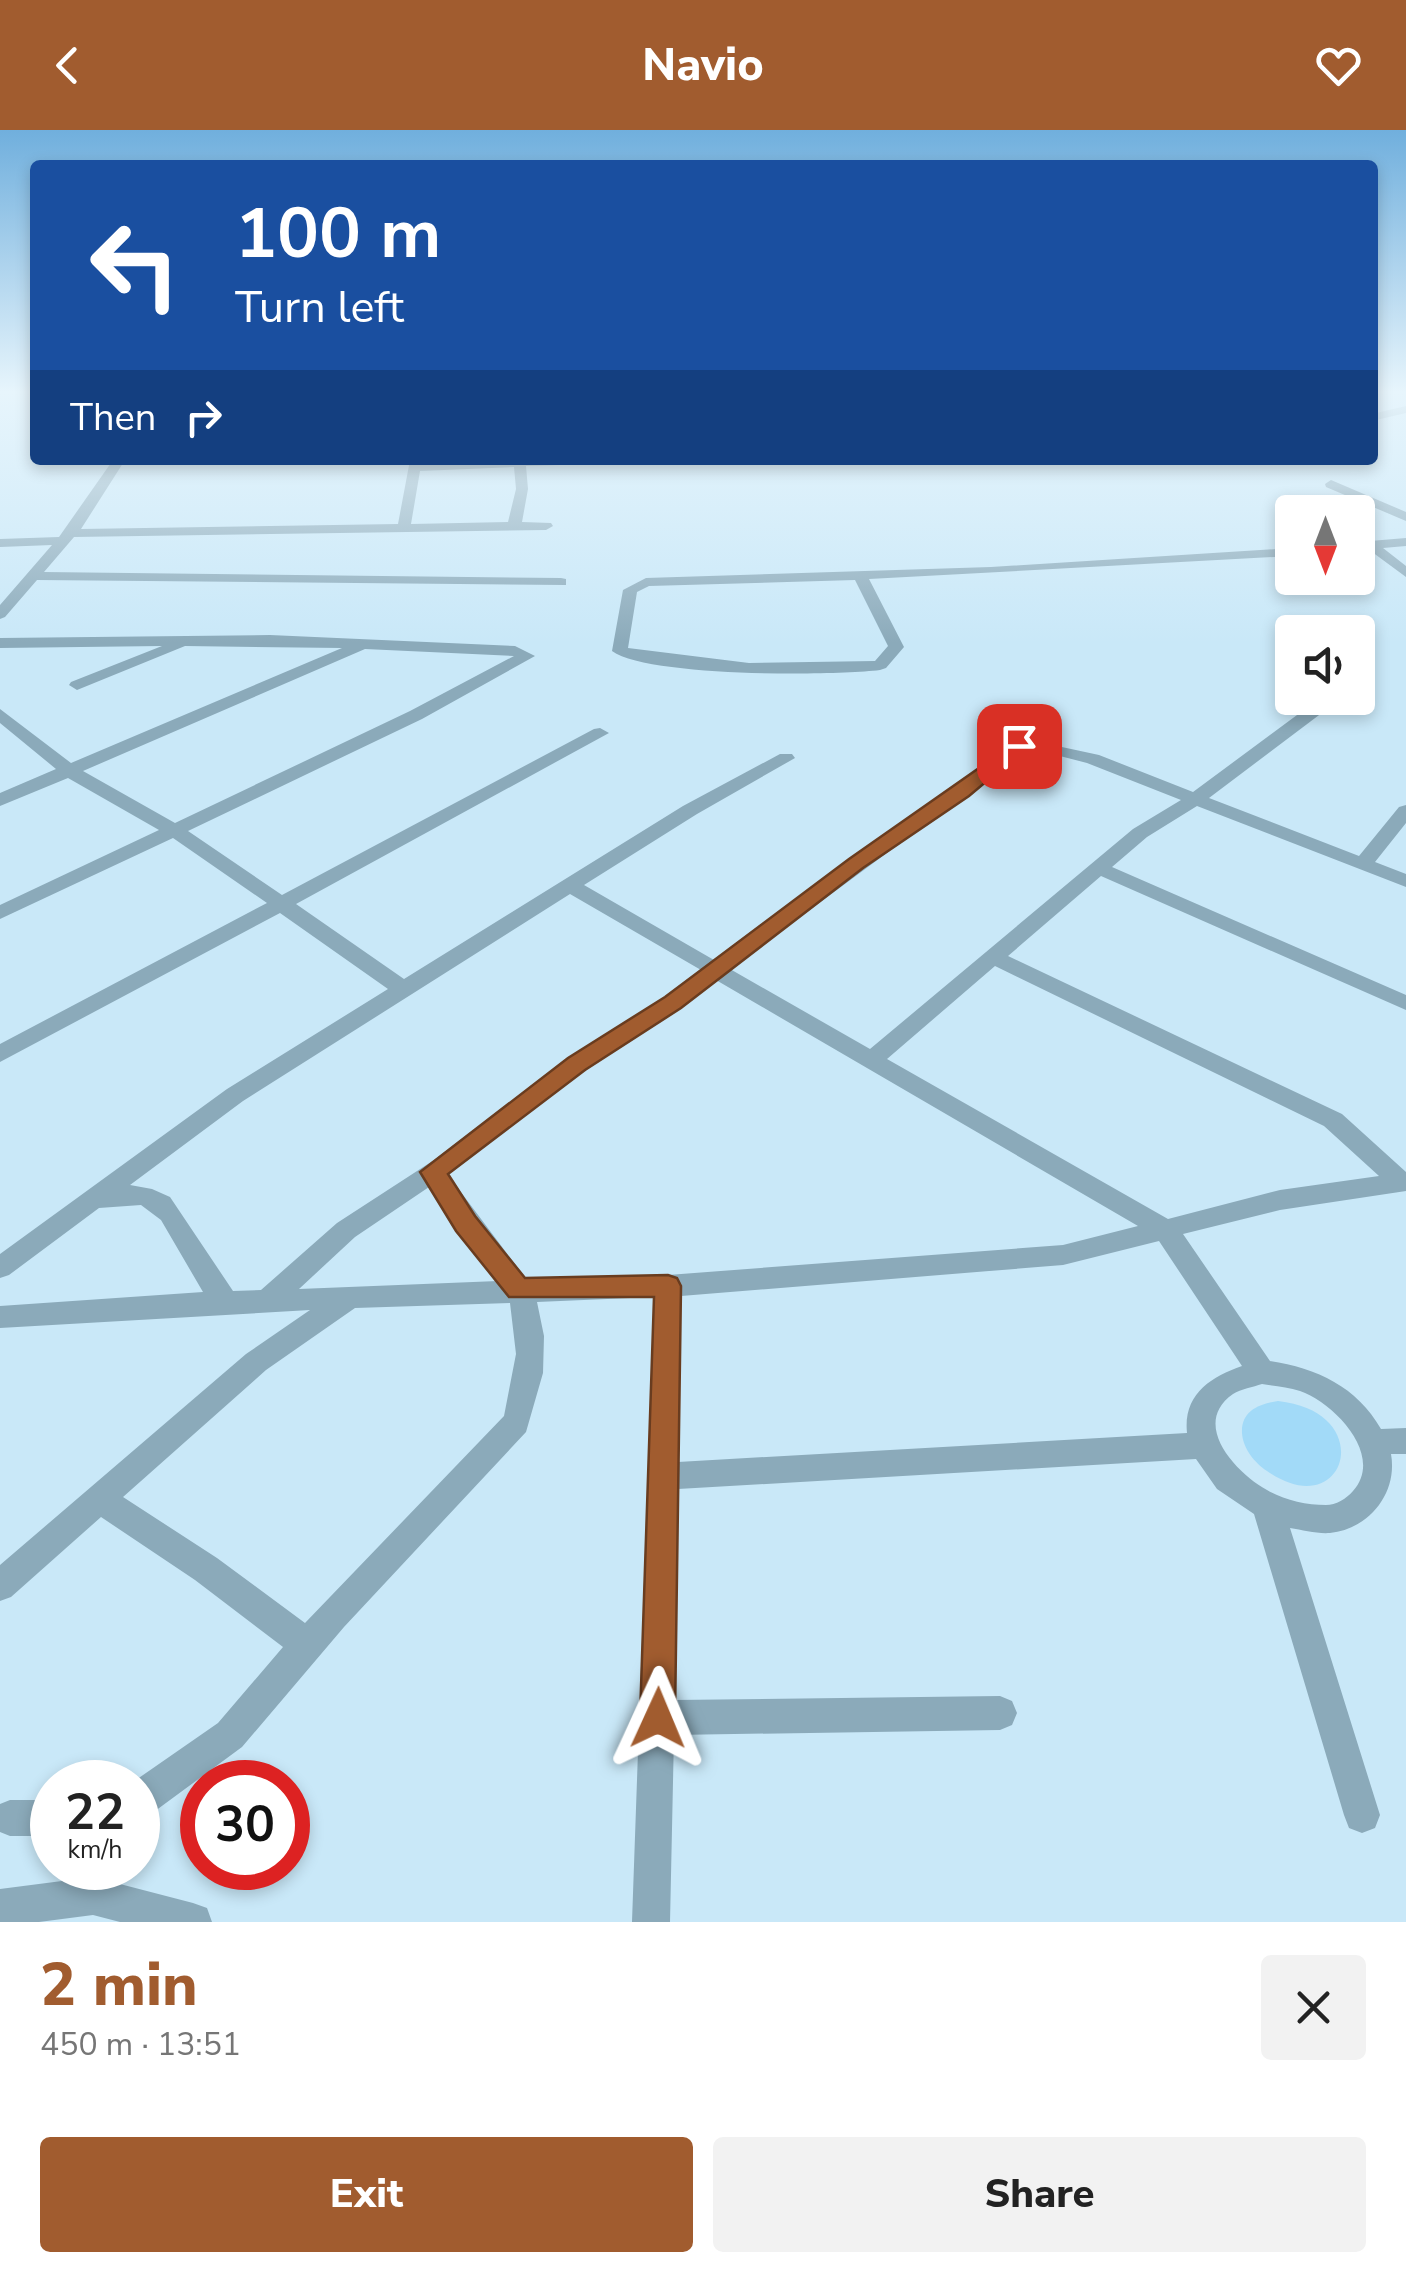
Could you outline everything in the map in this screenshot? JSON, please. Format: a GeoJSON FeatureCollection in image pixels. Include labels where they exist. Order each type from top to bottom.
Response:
{"type":"FeatureCollection","features":[{"type":"Feature","properties":{"kind":"street"},"geometry":{"type":"LineString","coordinates":[[0,614],[66,537],[107,476]]}},
{"type":"Feature","properties":{"kind":"street"},"geometry":{"type":"LineString","coordinates":[[404,527],[414,476]]}},
{"type":"Feature","properties":{"kind":"street"},"geometry":{"type":"LineString","coordinates":[[514,527],[521,476]]}},
{"type":"Feature","properties":{"kind":"street"},"geometry":{"type":"LineString","coordinates":[[1331,484],[1406,517]]}},
{"type":"Feature","properties":{"kind":"street"},"geometry":{"type":"LineString","coordinates":[[0,543],[66,537],[546,526]]}},
{"type":"Feature","properties":{"kind":"street"},"geometry":{"type":"LineString","coordinates":[[1375,544],[1406,542]]}},
{"type":"Feature","properties":{"kind":"street"},"geometry":{"type":"LineString","coordinates":[[1375,552],[1406,572]]}},
{"type":"Feature","properties":{"kind":"street"},"geometry":{"type":"LineString","coordinates":[[860,575],[896,646],[880,664],[718,664],[638,657],[620,651],[624,606],[635,584],[1275,553]]}},
{"type":"Feature","properties":{"kind":"street"},"geometry":{"type":"LineString","coordinates":[[31,576],[561,582]]}},
{"type":"Feature","properties":{"kind":"street"},"geometry":{"type":"LineString","coordinates":[[0,644],[191,640],[515,651],[527,656],[416,715],[0,913]]}},
{"type":"Feature","properties":{"kind":"street"},"geometry":{"type":"LineString","coordinates":[[77,685],[191,640]]}},
{"type":"Feature","properties":{"kind":"street"},"geometry":{"type":"LineString","coordinates":[[0,800],[366,644]]}},
{"type":"Feature","properties":{"kind":"street"},"geometry":{"type":"LineString","coordinates":[[0,714],[68,771],[173,831],[403,989]]}},
{"type":"Feature","properties":{"kind":"street"},"geometry":{"type":"LineString","coordinates":[[872,1059],[1140,833],[1194,799],[1307,715]]}},
{"type":"Feature","properties":{"kind":"street"},"geometry":{"type":"LineString","coordinates":[[0,1054],[600,733]]}},
{"type":"Feature","properties":{"kind":"street"},"geometry":{"type":"LineString","coordinates":[[267,1300],[346,1230],[433,1172],[576,1064],[715,970],[1026,742],[1063,748],[1406,880]]}},
{"type":"Feature","properties":{"kind":"street"},"geometry":{"type":"LineString","coordinates":[[0,1268],[235,1096],[690,810],[786,758]]}},
{"type":"Feature","properties":{"kind":"street"},"geometry":{"type":"LineString","coordinates":[[1364,863],[1406,811]]}},
{"type":"Feature","properties":{"kind":"street"},"geometry":{"type":"LineString","coordinates":[[1098,868],[1406,1002]]}},
{"type":"Feature","properties":{"kind":"street"},"geometry":{"type":"LineString","coordinates":[[572,887],[1166,1230],[1262,1372]]}},
{"type":"Feature","properties":{"kind":"street"},"geometry":{"type":"LineString","coordinates":[[995,958],[1332,1120],[1403,1182]]}},
{"type":"Feature","properties":{"kind":"street"},"geometry":{"type":"LineString","coordinates":[[160,1786],[230,1734],[307,1645],[516,1423],[530,1385],[531,1349],[518,1290],[465,1224],[433,1172]]}},
{"type":"Feature","properties":{"kind":"street"},"geometry":{"type":"LineString","coordinates":[[0,1317],[267,1300],[668,1286],[1063,1255],[1280,1200],[1403,1182]]}},
{"type":"Feature","properties":{"kind":"street"},"geometry":{"type":"LineString","coordinates":[[87,1201],[154,1196],[178,1219],[204,1273],[226,1302]]}},
{"type":"Feature","properties":{"kind":"street"},"geometry":{"type":"LineString","coordinates":[[651,1922],[668,1286]]}},
{"type":"Feature","properties":{"kind":"street"},"geometry":{"type":"LineString","coordinates":[[0,1586],[256,1362],[350,1297]]}},
{"type":"Feature","properties":{"kind":"street"},"geometry":{"type":"LineString","coordinates":[[1262,1372],[1288,1375],[1340,1400],[1373,1442],[1379,1468],[1373,1491],[1357,1509],[1332,1519],[1301,1520],[1269,1511],[1240,1494],[1217,1470],[1204,1445],[1200,1422],[1206,1402],[1229,1381],[1262,1372]]}},
{"type":"Feature","properties":{"kind":"street"},"geometry":{"type":"LineString","coordinates":[[1373,1442],[1406,1440]]}},
{"type":"Feature","properties":{"kind":"street"},"geometry":{"type":"LineString","coordinates":[[663,1476],[1204,1445]]}},
{"type":"Feature","properties":{"kind":"street"},"geometry":{"type":"LineString","coordinates":[[98,1498],[206,1569],[307,1645]]}},
{"type":"Feature","properties":{"kind":"street"},"geometry":{"type":"LineString","coordinates":[[1269,1511],[1362,1815]]}},
{"type":"Feature","properties":{"kind":"street"},"geometry":{"type":"LineString","coordinates":[[658,1718],[1000,1713]]}},
{"type":"Feature","properties":{"kind":"street"},"geometry":{"type":"LineString","coordinates":[[10,1818],[30,1818]]}},
{"type":"Feature","properties":{"kind":"street"},"geometry":{"type":"LineString","coordinates":[[0,1908],[93,1896],[192,1922]]}},
{"type":"Feature","properties":{"kind":"shaded area"},"geometry":{"type":"Polygon","coordinates":[[[1278,1401],[1310,1409],[1330,1424],[1340,1442],[1340,1461],[1332,1476],[1316,1485],[1294,1484],[1267,1471],[1250,1455],[1243,1439],[1245,1419],[1258,1407],[1278,1401]]]}},
{"type":"Feature","properties":{"kind":"route"},"geometry":{"type":"LineString","coordinates":[[658,1718],[668,1286],[518,1290],[465,1224],[433,1172],[576,1064],[673,1002],[748,942],[962,792],[1019,746]]}}]}
